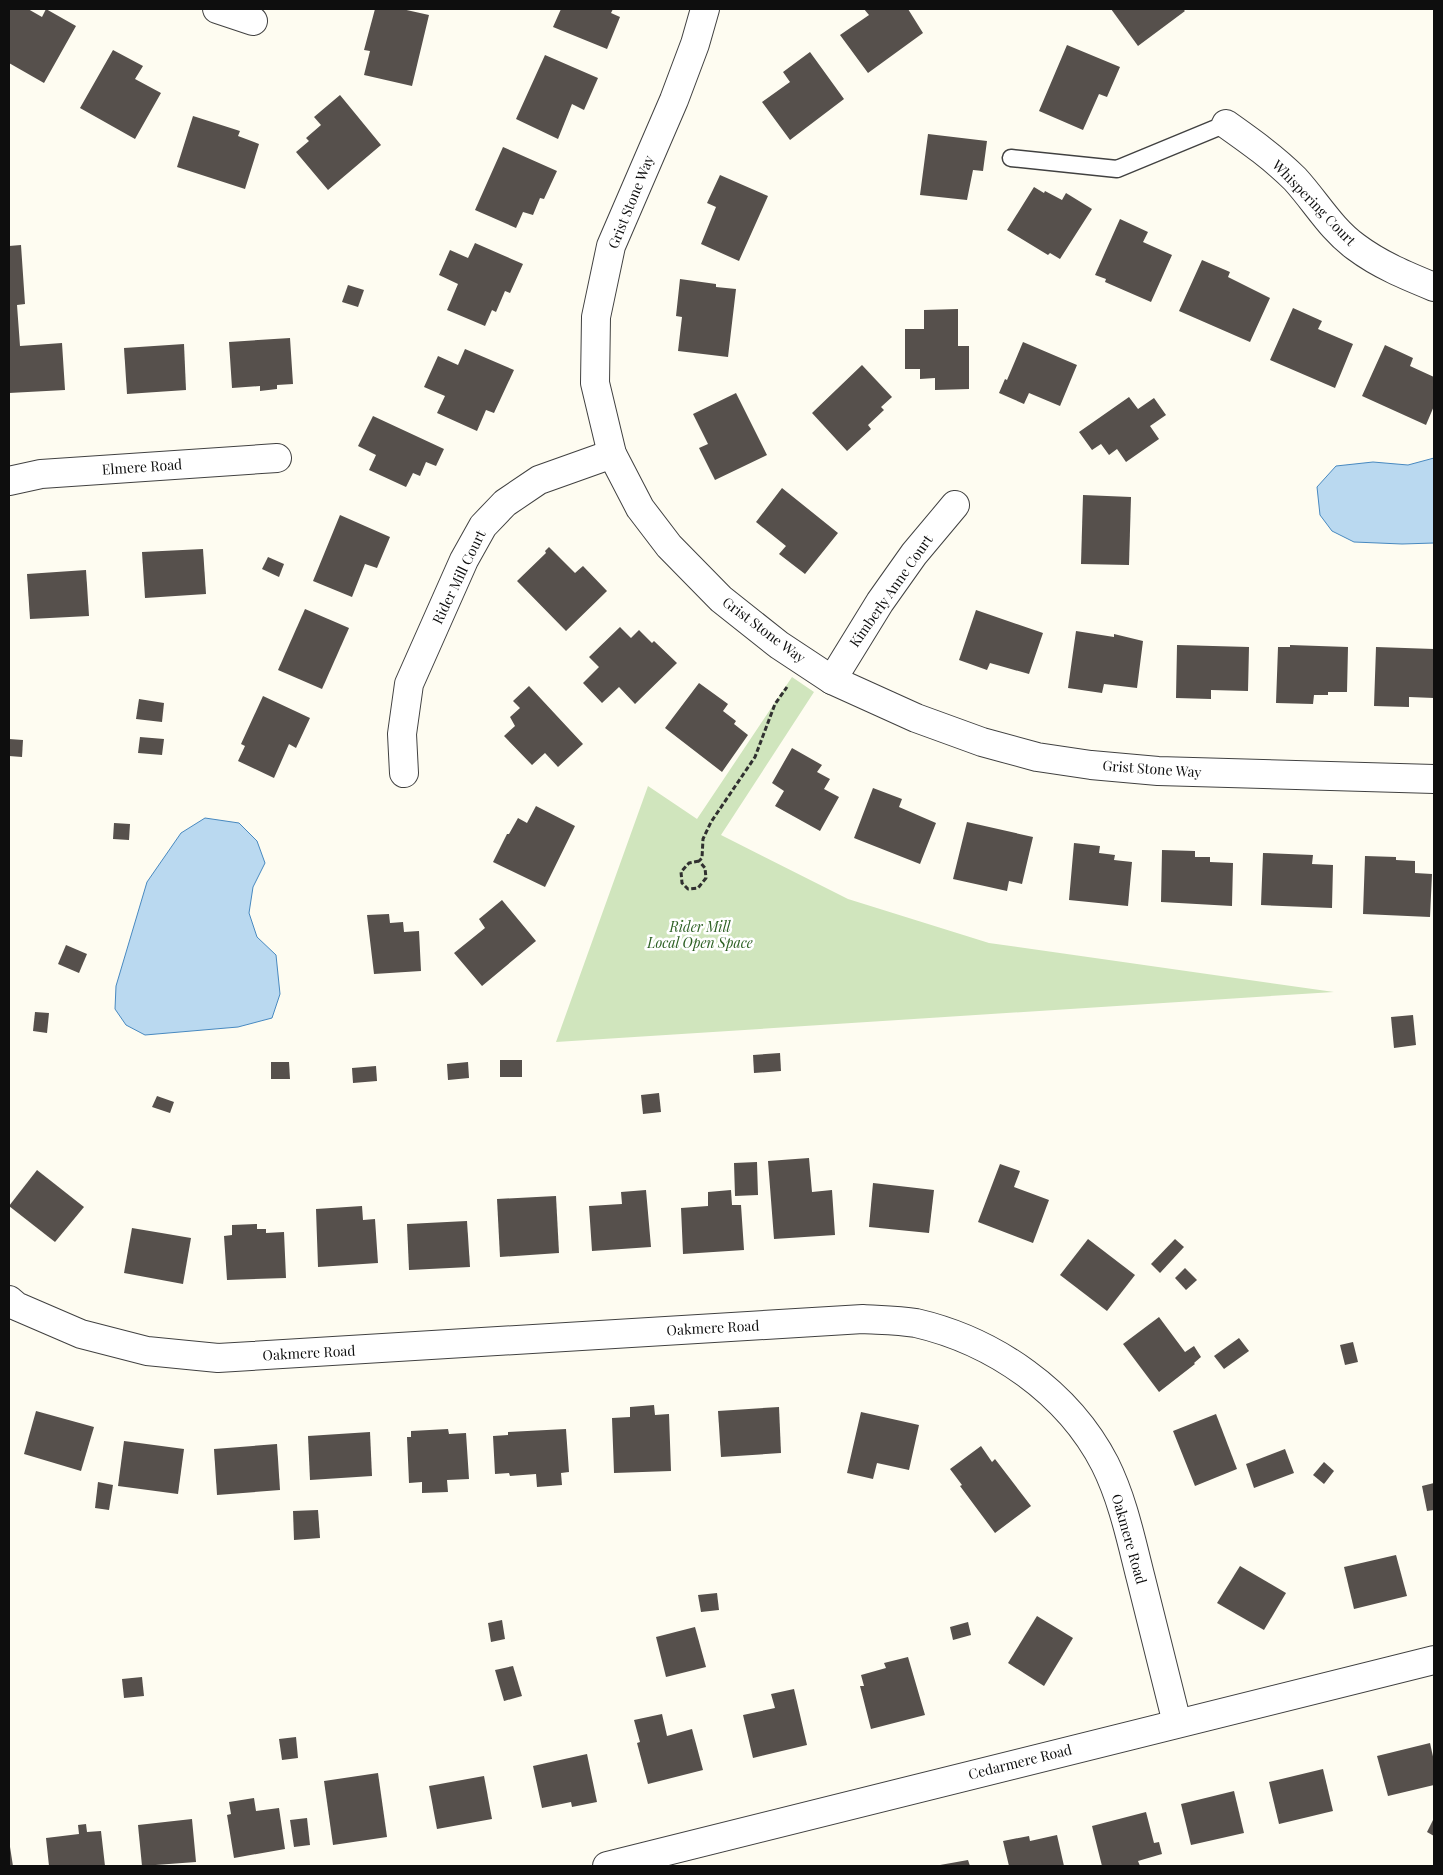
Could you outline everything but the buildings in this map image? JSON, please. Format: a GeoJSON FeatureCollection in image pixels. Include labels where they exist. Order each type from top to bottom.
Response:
{"type":"FeatureCollection","features":[{"type":"Feature","properties":{"kind":"street"},"geometry":{"type":"LineString","coordinates":[[217,9],[253,21]]}},
{"type":"Feature","properties":{"kind":"street","name":"Grist Stone Way"},"geometry":{"type":"LineString","coordinates":[[705,9],[695,44],[674,100],[611,246],[596,317],[595,383],[612,454],[640,508],[669,546],[722,599],[778,644],[832,680],[916,718],[982,742],[1046,758],[1091,765],[1158,771],[1434,779]]}},
{"type":"Feature","properties":{"kind":"street","name":"Whispering Court"},"geometry":{"type":"LineString","coordinates":[[1226,124],[1263,151],[1295,180],[1325,218],[1355,247],[1393,270],[1434,287]]}},
{"type":"Feature","properties":{"kind":"street","name":"Rider Mill Court"},"geometry":{"type":"LineString","coordinates":[[404,773],[402,734],[409,684],[464,560],[483,526],[505,503],[539,480],[612,454]]}},
{"type":"Feature","properties":{"kind":"street","name":"Elmere Road"},"geometry":{"type":"LineString","coordinates":[[9,481],[41,474],[277,458]]}},
{"type":"Feature","properties":{"kind":"street","name":"Kimberly Anne Court"},"geometry":{"type":"LineString","coordinates":[[832,680],[880,602],[914,554],[955,505]]}},
{"type":"Feature","properties":{"kind":"street","name":"Oakmere Road"},"geometry":{"type":"LineString","coordinates":[[9,1300],[16,1306],[81,1334],[147,1350],[218,1358],[863,1319],[914,1323],[952,1334],[992,1352],[1032,1377],[1061,1403],[1088,1435],[1105,1464],[1124,1510],[1176,1723]]}},
{"type":"Feature","properties":{"kind":"street","name":"Cedarmere Road"},"geometry":{"type":"LineString","coordinates":[[607,1866],[1434,1660]]}},
{"type":"Feature","properties":{"kind":"lane"},"geometry":{"type":"LineString","coordinates":[[1011,158],[1117,169],[1226,124]]}},
{"type":"Feature","properties":{"kind":"path"},"geometry":{"type":"LineString","coordinates":[[699,861],[705,868],[706,878],[698,888],[688,889],[682,883],[681,872],[689,863],[699,861],[702,858],[702,839],[711,822],[755,757],[775,704],[804,661]]}},
{"type":"Feature","properties":{"kind":"green space","name":"Rider Mill Local Open Space"},"geometry":{"type":"Polygon","coordinates":[[[792,677],[814,692],[721,835],[848,899],[989,943],[1334,992],[556,1042],[648,786],[697,819],[792,677]]]}},
{"type":"Feature","properties":{"kind":"water"},"geometry":{"type":"Polygon","coordinates":[[[1434,458],[1434,543],[1354,542],[1332,531],[1320,515],[1317,487],[1336,466],[1373,462],[1408,465],[1434,458]]]}},
{"type":"Feature","properties":{"kind":"water"},"geometry":{"type":"Polygon","coordinates":[[[205,818],[239,823],[257,841],[265,863],[253,887],[249,913],[257,937],[276,955],[280,994],[272,1018],[238,1027],[145,1035],[126,1025],[115,1009],[116,986],[147,882],[181,833],[205,818]]]}}]}
